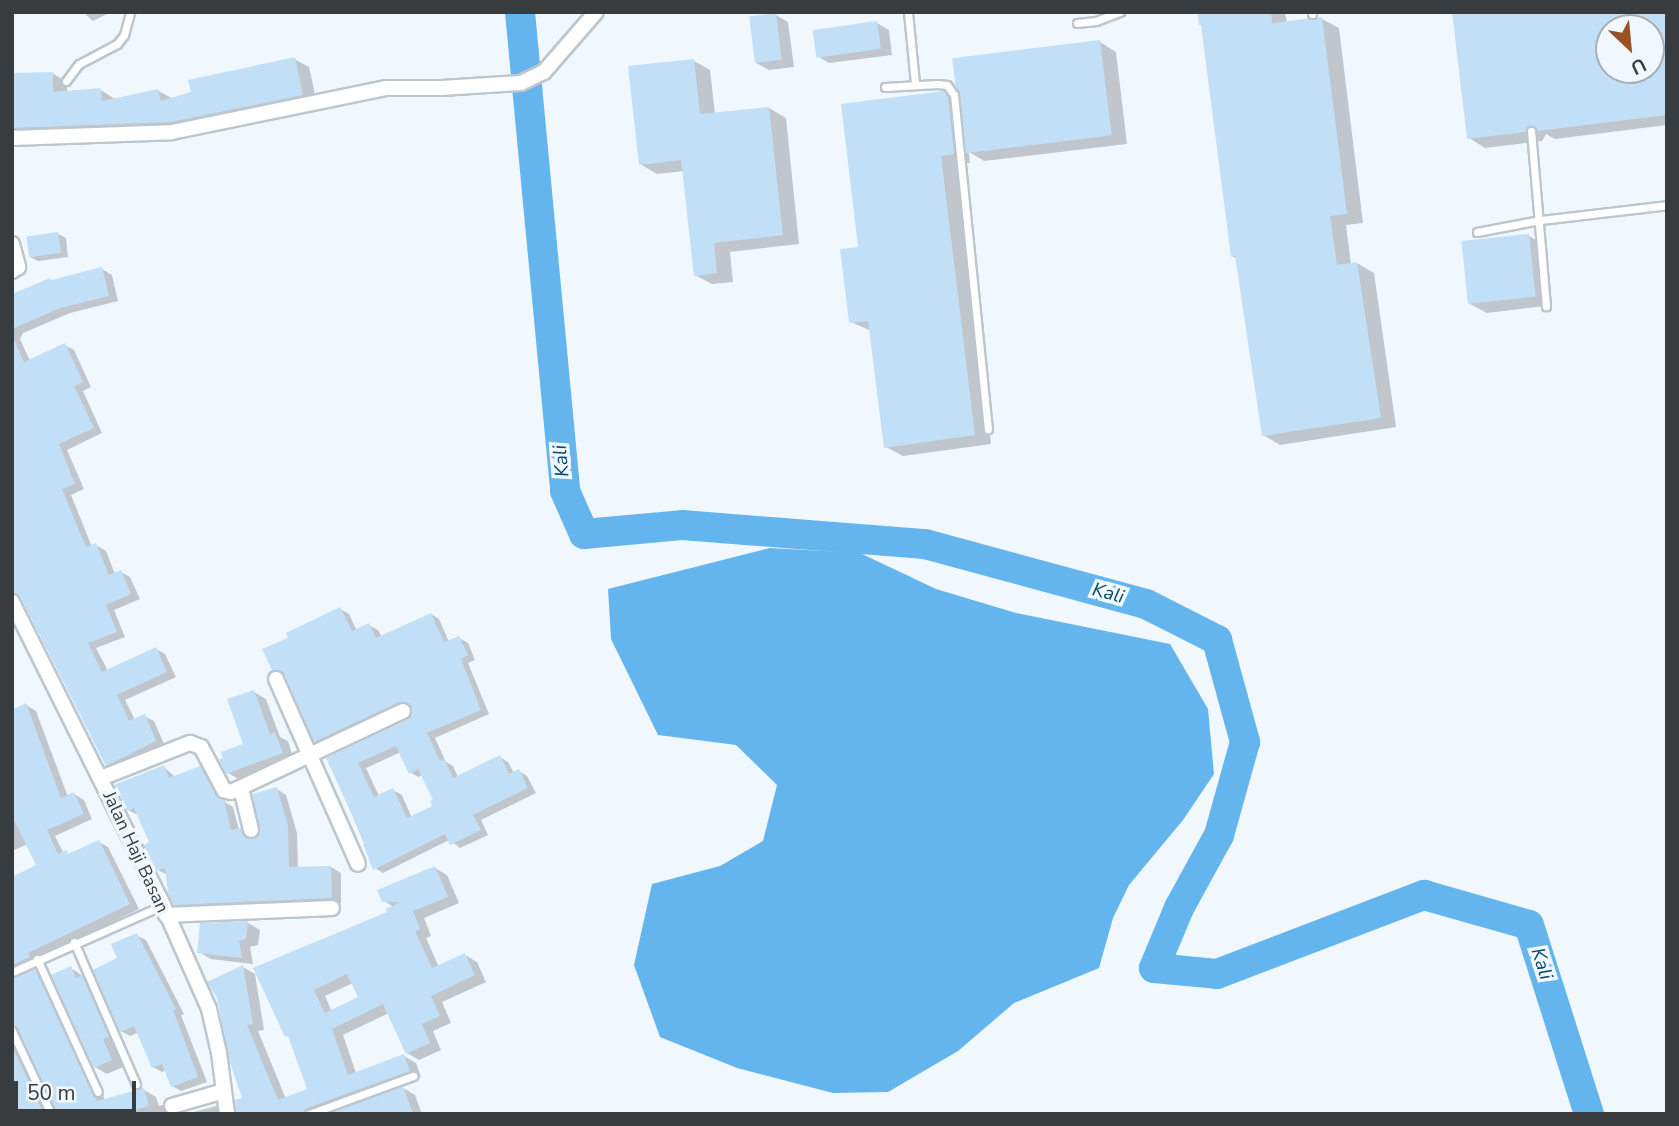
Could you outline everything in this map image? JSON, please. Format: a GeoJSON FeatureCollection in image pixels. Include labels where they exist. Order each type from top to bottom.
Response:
{"type":"FeatureCollection","features":[{"type":"Feature","properties":{"kind":"street"},"geometry":{"type":"LineString","coordinates":[[12,138],[172,132],[387,88],[522,83],[544,72],[596,12]]}},
{"type":"Feature","properties":{"kind":"street"},"geometry":{"type":"LineString","coordinates":[[12,244],[18,267],[12,271]]}},
{"type":"Feature","properties":{"kind":"street","name":"Jalan Haji Basan"},"geometry":{"type":"LineString","coordinates":[[12,602],[101,778],[164,910],[214,1025],[227,1114]]}},
{"type":"Feature","properties":{"kind":"street"},"geometry":{"type":"LineString","coordinates":[[276,679],[358,864]]}},
{"type":"Feature","properties":{"kind":"street"},"geometry":{"type":"LineString","coordinates":[[101,778],[190,743],[201,747],[224,790],[231,792],[402,711]]}},
{"type":"Feature","properties":{"kind":"street"},"geometry":{"type":"LineString","coordinates":[[241,788],[251,830]]}},
{"type":"Feature","properties":{"kind":"street"},"geometry":{"type":"LineString","coordinates":[[164,910],[332,908]]}},
{"type":"Feature","properties":{"kind":"street"},"geometry":{"type":"LineString","coordinates":[[172,1106],[224,1091]]}},
{"type":"Feature","properties":{"kind":"lane"},"geometry":{"type":"LineString","coordinates":[[908,12],[915,84]]}},
{"type":"Feature","properties":{"kind":"lane"},"geometry":{"type":"LineString","coordinates":[[1077,23],[1096,21],[1120,12]]}},
{"type":"Feature","properties":{"kind":"lane"},"geometry":{"type":"LineString","coordinates":[[66,81],[79,64],[117,44],[124,35],[129,13]]}},
{"type":"Feature","properties":{"kind":"lane"},"geometry":{"type":"LineString","coordinates":[[885,87],[947,85],[954,95],[988,429]]}},
{"type":"Feature","properties":{"kind":"lane"},"geometry":{"type":"LineString","coordinates":[[1531,131],[1546,306]]}},
{"type":"Feature","properties":{"kind":"lane"},"geometry":{"type":"LineString","coordinates":[[1477,232],[1540,220],[1667,205]]}},
{"type":"Feature","properties":{"kind":"lane"},"geometry":{"type":"LineString","coordinates":[[12,972],[74,942],[164,910]]}},
{"type":"Feature","properties":{"kind":"lane"},"geometry":{"type":"LineString","coordinates":[[74,942],[136,1084]]}},
{"type":"Feature","properties":{"kind":"lane"},"geometry":{"type":"LineString","coordinates":[[37,959],[98,1092]]}},
{"type":"Feature","properties":{"kind":"lane"},"geometry":{"type":"LineString","coordinates":[[12,1031],[51,1114]]}},
{"type":"Feature","properties":{"kind":"lane"},"geometry":{"type":"LineString","coordinates":[[309,1114],[413,1076]]}},
{"type":"Feature","properties":{"kind":"water"},"geometry":{"type":"Polygon","coordinates":[[[770,548],[860,553],[936,589],[1016,613],[1170,644],[1208,709],[1214,774],[1183,820],[1129,885],[1113,918],[1099,968],[1014,1003],[958,1051],[888,1092],[833,1093],[737,1068],[660,1037],[634,965],[652,884],[720,866],[763,841],[777,785],[736,745],[658,735],[611,639],[608,589],[770,548]]]}},
{"type":"Feature","properties":{"kind":"building"},"geometry":{"type":"Polygon","coordinates":[[[1197,12],[1271,12],[1272,23],[1322,17],[1347,214],[1330,216],[1337,265],[1357,262],[1381,418],[1262,436],[1235,256],[1231,257],[1201,25],[1197,12]]]}},
{"type":"Feature","properties":{"kind":"building"},"geometry":{"type":"Polygon","coordinates":[[[1452,12],[1667,12],[1667,115],[1537,131],[1530,125],[1525,132],[1467,139],[1452,12]]]}},
{"type":"Feature","properties":{"kind":"building"},"geometry":{"type":"Polygon","coordinates":[[[776,13],[782,60],[755,63],[749,16],[776,13]]]}},
{"type":"Feature","properties":{"kind":"building"},"geometry":{"type":"Polygon","coordinates":[[[877,21],[881,49],[817,58],[813,30],[877,21]]]}},
{"type":"Feature","properties":{"kind":"building"},"geometry":{"type":"Polygon","coordinates":[[[1100,40],[1112,135],[964,153],[952,58],[1100,40]]]}},
{"type":"Feature","properties":{"kind":"building"},"geometry":{"type":"Polygon","coordinates":[[[295,57],[303,95],[171,122],[12,128],[12,73],[53,72],[53,92],[101,88],[102,101],[158,89],[161,101],[191,92],[188,80],[295,57]]]}},
{"type":"Feature","properties":{"kind":"building"},"geometry":{"type":"Polygon","coordinates":[[[694,59],[700,114],[769,107],[783,235],[714,243],[717,273],[694,276],[681,160],[639,165],[628,66],[694,59]]]}},
{"type":"Feature","properties":{"kind":"building"},"geometry":{"type":"Polygon","coordinates":[[[944,91],[948,97],[954,154],[941,156],[975,435],[884,448],[868,321],[849,323],[840,249],[858,247],[841,104],[944,91]]]}},
{"type":"Feature","properties":{"kind":"building"},"geometry":{"type":"Polygon","coordinates":[[[58,232],[61,253],[29,257],[26,236],[58,232]]]}},
{"type":"Feature","properties":{"kind":"building"},"geometry":{"type":"Polygon","coordinates":[[[1529,234],[1536,297],[1468,304],[1461,241],[1529,234]]]}},
{"type":"Feature","properties":{"kind":"building"},"geometry":{"type":"Polygon","coordinates":[[[102,267],[109,296],[60,308],[12,329],[12,294],[50,278],[51,280],[102,267]]]}},
{"type":"Feature","properties":{"kind":"building"},"geometry":{"type":"Polygon","coordinates":[[[12,335],[24,362],[65,343],[83,382],[74,386],[94,428],[59,444],[75,484],[62,489],[86,547],[96,543],[109,575],[121,570],[131,594],[106,605],[117,632],[88,643],[102,672],[156,647],[167,672],[117,695],[129,721],[145,714],[156,741],[106,766],[21,598],[12,592],[12,335]]]}},
{"type":"Feature","properties":{"kind":"building"},"geometry":{"type":"Polygon","coordinates":[[[340,607],[352,631],[369,623],[376,638],[431,613],[444,642],[459,636],[468,655],[461,659],[481,710],[427,733],[440,761],[444,759],[453,778],[500,755],[509,774],[519,769],[528,788],[473,815],[481,830],[450,845],[445,834],[373,870],[363,844],[365,843],[326,758],[407,720],[412,712],[411,706],[399,702],[314,742],[285,675],[281,671],[272,670],[262,649],[288,638],[286,633],[340,607]],[[396,746],[358,763],[374,797],[393,788],[407,818],[432,806],[430,801],[433,800],[418,769],[409,774],[396,746]]]}},
{"type":"Feature","properties":{"kind":"building"},"geometry":{"type":"Polygon","coordinates":[[[254,690],[270,734],[275,732],[283,753],[226,774],[219,759],[223,758],[221,752],[243,744],[227,699],[254,690]]]}},
{"type":"Feature","properties":{"kind":"building"},"geometry":{"type":"Polygon","coordinates":[[[26,703],[61,798],[74,792],[84,814],[47,830],[58,854],[67,850],[68,854],[99,840],[130,904],[28,953],[30,957],[12,965],[12,877],[36,865],[12,816],[12,710],[26,703]]]}},
{"type":"Feature","properties":{"kind":"building"},"geometry":{"type":"Polygon","coordinates":[[[164,765],[169,778],[200,766],[216,795],[224,800],[231,830],[241,828],[249,839],[257,837],[260,832],[252,794],[277,787],[288,826],[289,867],[331,866],[332,898],[174,905],[168,893],[165,868],[157,871],[144,845],[149,842],[134,808],[127,811],[114,785],[164,765]]]}},
{"type":"Feature","properties":{"kind":"building"},"geometry":{"type":"Polygon","coordinates":[[[435,866],[448,897],[413,911],[420,929],[415,931],[432,968],[465,953],[475,975],[431,996],[440,1016],[422,1024],[430,1043],[406,1054],[383,1004],[332,1029],[348,1075],[404,1054],[410,1071],[307,1108],[303,1114],[236,1114],[235,1100],[242,1098],[230,1063],[217,998],[207,982],[243,965],[253,1024],[247,1025],[278,1100],[307,1089],[288,1036],[285,1037],[253,968],[387,912],[385,909],[401,902],[382,902],[377,890],[435,866]],[[347,974],[314,990],[325,1013],[358,997],[347,974]]]}},
{"type":"Feature","properties":{"kind":"building"},"geometry":{"type":"Polygon","coordinates":[[[248,921],[246,939],[239,941],[242,958],[197,953],[200,923],[248,921]]]}},
{"type":"Feature","properties":{"kind":"building"},"geometry":{"type":"Polygon","coordinates":[[[137,933],[176,1009],[173,1010],[198,1077],[171,1087],[162,1064],[152,1068],[134,1026],[120,1032],[93,970],[117,958],[111,944],[137,933]]]}},
{"type":"Feature","properties":{"kind":"building"},"geometry":{"type":"Polygon","coordinates":[[[71,966],[76,978],[82,975],[109,1037],[103,1039],[112,1060],[94,1068],[51,975],[71,966]]]}},
{"type":"Feature","properties":{"kind":"building"},"geometry":{"type":"Polygon","coordinates":[[[35,969],[97,1101],[144,1088],[149,1106],[120,1114],[57,1114],[18,1028],[12,1025],[12,978],[35,969]]]}},
{"type":"Feature","properties":{"kind":"building"},"geometry":{"type":"Polygon","coordinates":[[[12,1046],[44,1114],[12,1114],[12,1046]]]}},
{"type":"Feature","properties":{"kind":"building"},"geometry":{"type":"Polygon","coordinates":[[[403,1086],[413,1114],[328,1114],[403,1086]]]}},
{"type":"Feature","properties":{"kind":"waterway","name":"Kali"},"geometry":{"type":"LineString","coordinates":[[520,12],[565,491],[584,534],[682,525],[925,544],[1146,604],[1217,640],[1245,742],[1219,835],[1179,908],[1154,968],[1217,974],[1424,895],[1529,925],[1589,1114]]}}]}
